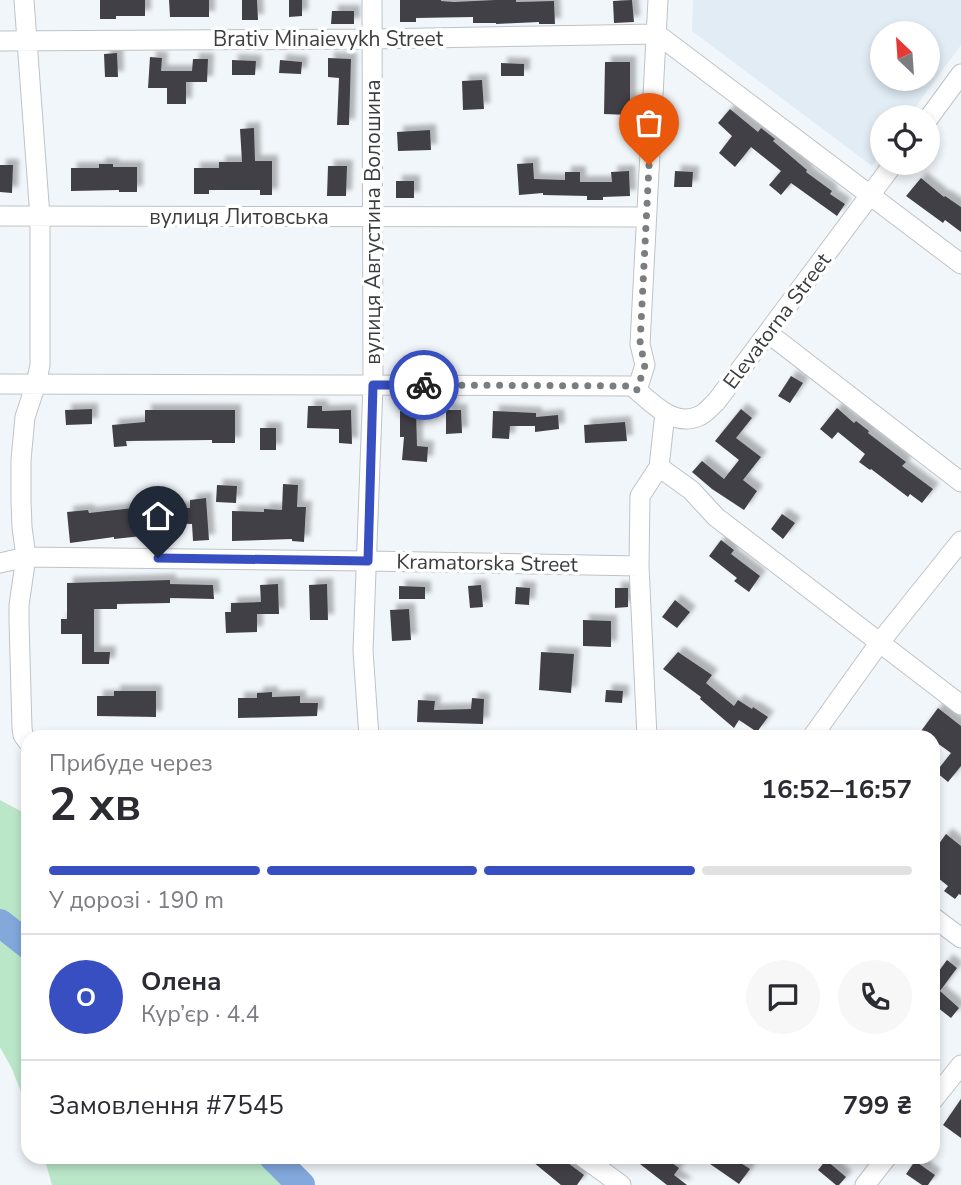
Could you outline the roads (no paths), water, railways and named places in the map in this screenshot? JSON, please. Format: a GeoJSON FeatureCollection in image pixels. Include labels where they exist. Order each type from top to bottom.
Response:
{"type":"FeatureCollection","features":[{"type":"Feature","properties":{"kind":"street"},"geometry":{"type":"LineString","coordinates":[[22,730],[19,605],[26,557],[22,527],[22,460],[25,417],[40,365],[40,217],[24,0]]}},
{"type":"Feature","properties":{"kind":"street","name":"вулиця Августина Волошина"},"geometry":{"type":"LineString","coordinates":[[369,730],[363,651],[373,385],[372,0]]}},
{"type":"Feature","properties":{"kind":"street"},"geometry":{"type":"LineString","coordinates":[[637,390],[645,365],[640,344],[658,0]]}},
{"type":"Feature","properties":{"kind":"street"},"geometry":{"type":"LineString","coordinates":[[657,34],[961,264]]}},
{"type":"Feature","properties":{"kind":"street","name":"Brativ Minaievykh Street"},"geometry":{"type":"LineString","coordinates":[[0,41],[372,40],[657,34]]}},
{"type":"Feature","properties":{"kind":"street"},"geometry":{"type":"LineString","coordinates":[[938,105],[961,74]]}},
{"type":"Feature","properties":{"kind":"street","name":"Elevatorna Street"},"geometry":{"type":"LineString","coordinates":[[665,413],[682,420],[700,416],[716,402],[885,175]]}},
{"type":"Feature","properties":{"kind":"street","name":"вулиця Литовська"},"geometry":{"type":"LineString","coordinates":[[0,216],[646,217]]}},
{"type":"Feature","properties":{"kind":"street"},"geometry":{"type":"LineString","coordinates":[[768,332],[961,482]]}},
{"type":"Feature","properties":{"kind":"street"},"geometry":{"type":"LineString","coordinates":[[0,384],[632,386],[665,413],[659,467],[640,496],[639,566],[647,730]]}},
{"type":"Feature","properties":{"kind":"street"},"geometry":{"type":"LineString","coordinates":[[659,467],[691,490],[716,517],[961,705]]}},
{"type":"Feature","properties":{"kind":"street"},"geometry":{"type":"LineString","coordinates":[[817,730],[880,642],[961,541]]}},
{"type":"Feature","properties":{"kind":"street","name":"Kramatorska Street"},"geometry":{"type":"LineString","coordinates":[[0,563],[26,557],[639,566]]}},
{"type":"Feature","properties":{"kind":"street"},"geometry":{"type":"LineString","coordinates":[[940,922],[961,938]]}},
{"type":"Feature","properties":{"kind":"street"},"geometry":{"type":"LineString","coordinates":[[940,1091],[961,1065]]}},
{"type":"Feature","properties":{"kind":"street"},"geometry":{"type":"LineString","coordinates":[[592,1164],[621,1185]]}},
{"type":"Feature","properties":{"kind":"street"},"geometry":{"type":"LineString","coordinates":[[865,1185],[882,1164]]}},
{"type":"Feature","properties":{"kind":"waterway"},"geometry":{"type":"LineString","coordinates":[[0,923],[21,940]]}},
{"type":"Feature","properties":{"kind":"waterway"},"geometry":{"type":"LineString","coordinates":[[280,1164],[301,1185]]}}]}
